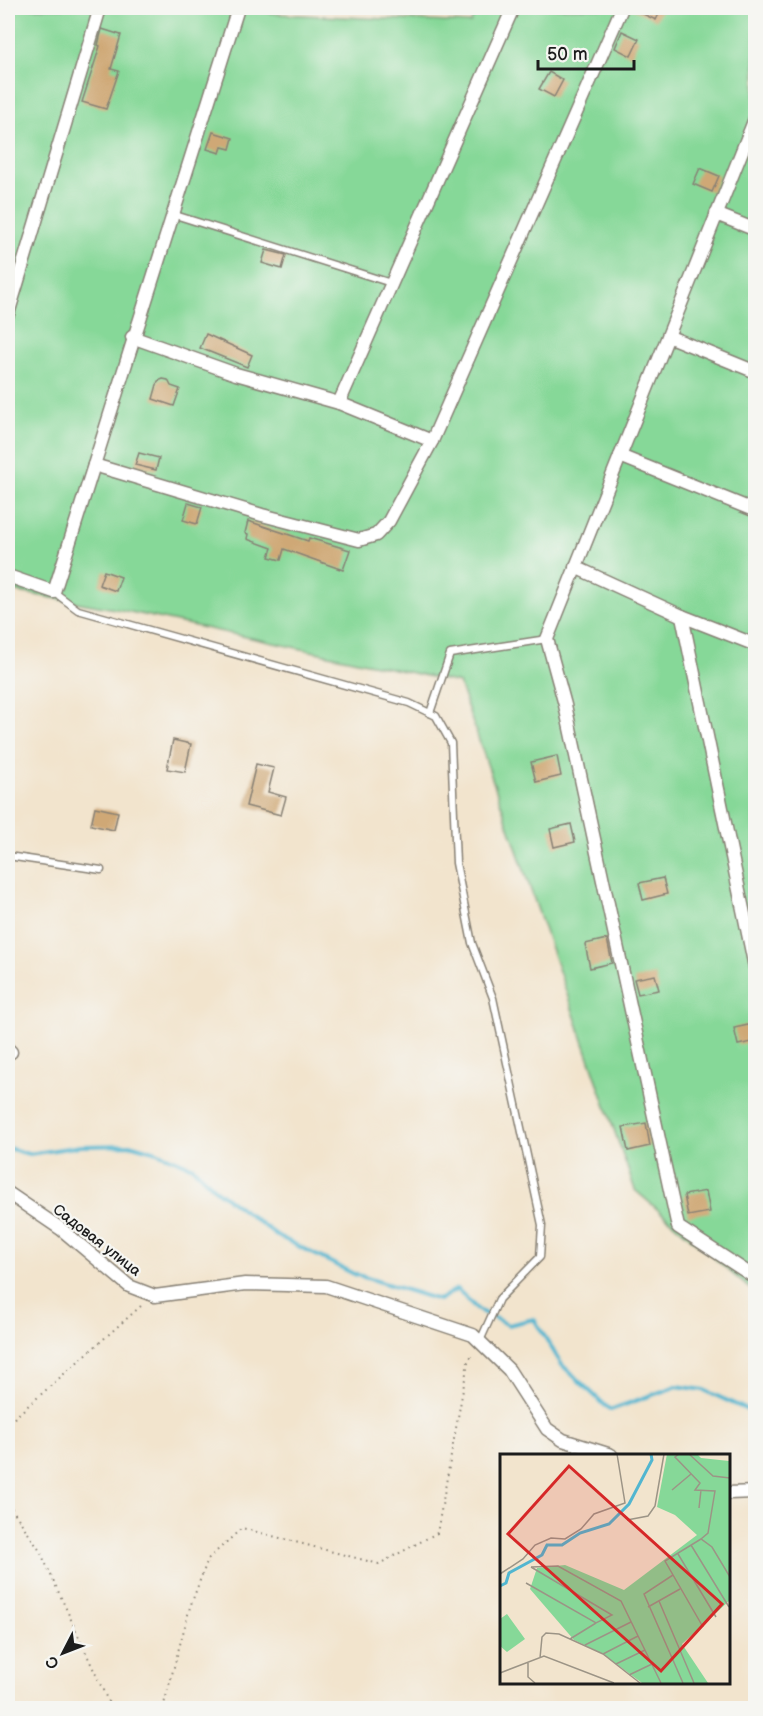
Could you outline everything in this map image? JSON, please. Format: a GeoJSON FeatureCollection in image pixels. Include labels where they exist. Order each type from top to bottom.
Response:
{"type":"FeatureCollection","features":[{"type":"Feature","properties":{"kind":"street"},"geometry":{"type":"LineString","coordinates":[[8,314],[100,8]]}},
{"type":"Feature","properties":{"kind":"street"},"geometry":{"type":"LineString","coordinates":[[8,576],[54,592],[132,337],[238,8]]}},
{"type":"Feature","properties":{"kind":"street"},"geometry":{"type":"LineString","coordinates":[[339,403],[513,8]]}},
{"type":"Feature","properties":{"kind":"street"},"geometry":{"type":"LineString","coordinates":[[94,465],[261,515],[359,540],[376,535],[389,521],[432,441],[622,8]]}},
{"type":"Feature","properties":{"kind":"street"},"geometry":{"type":"LineString","coordinates":[[756,116],[670,337],[547,639],[565,705],[678,1227],[756,1278]]}},
{"type":"Feature","properties":{"kind":"street"},"geometry":{"type":"LineString","coordinates":[[716,214],[756,230]]}},
{"type":"Feature","properties":{"kind":"street"},"geometry":{"type":"LineString","coordinates":[[132,337],[236,374],[339,403],[432,441]]}},
{"type":"Feature","properties":{"kind":"street"},"geometry":{"type":"LineString","coordinates":[[670,337],[756,372]]}},
{"type":"Feature","properties":{"kind":"street"},"geometry":{"type":"LineString","coordinates":[[621,456],[756,511]]}},
{"type":"Feature","properties":{"kind":"street"},"geometry":{"type":"LineString","coordinates":[[575,567],[681,616],[756,645]]}},
{"type":"Feature","properties":{"kind":"street"},"geometry":{"type":"LineString","coordinates":[[681,616],[756,972]]}},
{"type":"Feature","properties":{"kind":"street","name":"Садовая улица"},"geometry":{"type":"LineString","coordinates":[[8,1193],[61,1229],[129,1286],[155,1296],[245,1284],[326,1286],[473,1335],[509,1370],[547,1429],[563,1440],[608,1454]]}},
{"type":"Feature","properties":{"kind":"street"},"geometry":{"type":"LineString","coordinates":[[730,1493],[756,1492]]}},
{"type":"Feature","properties":{"kind":"lane"},"geometry":{"type":"LineString","coordinates":[[171,214],[392,282]]}},
{"type":"Feature","properties":{"kind":"lane"},"geometry":{"type":"LineString","coordinates":[[54,592],[78,610],[409,704],[436,716],[451,743],[456,863],[472,944],[494,998],[542,1225],[540,1257],[499,1299],[480,1343]]}},
{"type":"Feature","properties":{"kind":"lane"},"geometry":{"type":"LineString","coordinates":[[430,713],[450,654],[547,639]]}},
{"type":"Feature","properties":{"kind":"lane"},"geometry":{"type":"LineString","coordinates":[[8,856],[101,870]]}},
{"type":"Feature","properties":{"kind":"path"},"geometry":{"type":"LineString","coordinates":[[8,1442],[12,1420],[155,1296]]}},
{"type":"Feature","properties":{"kind":"path"},"geometry":{"type":"LineString","coordinates":[[163,1708],[190,1607],[208,1559],[242,1528],[379,1564],[437,1533],[468,1362],[480,1343]]}},
{"type":"Feature","properties":{"kind":"path"},"geometry":{"type":"LineString","coordinates":[[8,1503],[40,1551],[111,1708]]}},
{"type":"Feature","properties":{"kind":"green space"},"geometry":{"type":"Polygon","coordinates":[[[8,8],[233,8],[280,14],[471,23],[475,8],[755,8],[755,1293],[635,1190],[459,683],[121,610],[8,590],[8,8]]]}},
{"type":"Feature","properties":{"kind":"building"},"geometry":{"type":"Polygon","coordinates":[[[630,8],[662,8],[656,20],[630,8]]]}},
{"type":"Feature","properties":{"kind":"building"},"geometry":{"type":"Polygon","coordinates":[[[102,29],[121,35],[111,69],[119,71],[106,109],[82,102],[100,46],[98,45],[102,29]]]}},
{"type":"Feature","properties":{"kind":"building"},"geometry":{"type":"Polygon","coordinates":[[[622,31],[639,39],[631,56],[615,48],[622,31]]]}},
{"type":"Feature","properties":{"kind":"building"},"geometry":{"type":"Polygon","coordinates":[[[549,72],[563,80],[554,97],[539,89],[549,72]]]}},
{"type":"Feature","properties":{"kind":"building"},"geometry":{"type":"Polygon","coordinates":[[[213,132],[233,138],[230,149],[222,147],[220,153],[207,149],[213,132]]]}},
{"type":"Feature","properties":{"kind":"building"},"geometry":{"type":"Polygon","coordinates":[[[700,168],[719,176],[712,192],[693,184],[700,168]]]}},
{"type":"Feature","properties":{"kind":"building"},"geometry":{"type":"Polygon","coordinates":[[[266,250],[286,255],[282,269],[262,263],[266,250]]]}},
{"type":"Feature","properties":{"kind":"building"},"geometry":{"type":"Polygon","coordinates":[[[206,334],[252,355],[247,367],[200,348],[206,334]]]}},
{"type":"Feature","properties":{"kind":"building"},"geometry":{"type":"Polygon","coordinates":[[[168,380],[171,386],[180,389],[174,406],[153,399],[158,381],[168,380]]]}},
{"type":"Feature","properties":{"kind":"building"},"geometry":{"type":"Polygon","coordinates":[[[139,453],[159,458],[156,470],[135,465],[139,453]]]}},
{"type":"Feature","properties":{"kind":"building"},"geometry":{"type":"Polygon","coordinates":[[[188,503],[202,507],[197,524],[183,520],[188,503]]]}},
{"type":"Feature","properties":{"kind":"building"},"geometry":{"type":"Polygon","coordinates":[[[248,521],[308,541],[309,538],[350,550],[343,570],[284,549],[281,560],[269,557],[272,548],[247,539],[248,534],[245,533],[248,521]]]}},
{"type":"Feature","properties":{"kind":"building"},"geometry":{"type":"Polygon","coordinates":[[[104,571],[121,577],[116,591],[99,585],[104,571]]]}},
{"type":"Feature","properties":{"kind":"building"},"geometry":{"type":"Polygon","coordinates":[[[173,740],[191,744],[185,772],[167,769],[173,740]]]}},
{"type":"Feature","properties":{"kind":"building"},"geometry":{"type":"Polygon","coordinates":[[[557,756],[561,776],[536,782],[531,762],[557,756]]]}},
{"type":"Feature","properties":{"kind":"building"},"geometry":{"type":"Polygon","coordinates":[[[256,764],[274,768],[268,792],[286,797],[281,815],[246,806],[256,764]]]}},
{"type":"Feature","properties":{"kind":"building"},"geometry":{"type":"Polygon","coordinates":[[[95,807],[118,812],[114,830],[91,825],[95,807]]]}},
{"type":"Feature","properties":{"kind":"building"},"geometry":{"type":"Polygon","coordinates":[[[571,824],[575,842],[554,847],[550,829],[571,824]]]}},
{"type":"Feature","properties":{"kind":"building"},"geometry":{"type":"Polygon","coordinates":[[[663,878],[667,894],[643,900],[639,883],[663,878]]]}},
{"type":"Feature","properties":{"kind":"building"},"geometry":{"type":"Polygon","coordinates":[[[607,939],[612,963],[590,968],[585,944],[607,939]]]}},
{"type":"Feature","properties":{"kind":"building"},"geometry":{"type":"Polygon","coordinates":[[[655,975],[659,990],[638,994],[634,979],[655,975]]]}},
{"type":"Feature","properties":{"kind":"building"},"geometry":{"type":"Polygon","coordinates":[[[753,1024],[756,1041],[738,1045],[734,1028],[753,1024]]]}},
{"type":"Feature","properties":{"kind":"building"},"geometry":{"type":"Polygon","coordinates":[[[646,1123],[650,1146],[628,1151],[623,1127],[646,1123]]]}},
{"type":"Feature","properties":{"kind":"building"},"geometry":{"type":"Polygon","coordinates":[[[706,1191],[710,1212],[688,1216],[684,1195],[706,1191]]]}},
{"type":"Feature","properties":{"kind":"waterway"},"geometry":{"type":"LineString","coordinates":[[8,1148],[29,1154],[81,1146],[133,1145],[157,1152],[193,1167],[217,1191],[278,1236],[354,1274],[439,1300],[457,1289],[478,1310],[508,1325],[534,1319],[562,1365],[610,1410],[677,1386],[704,1390],[756,1414]]}}]}
